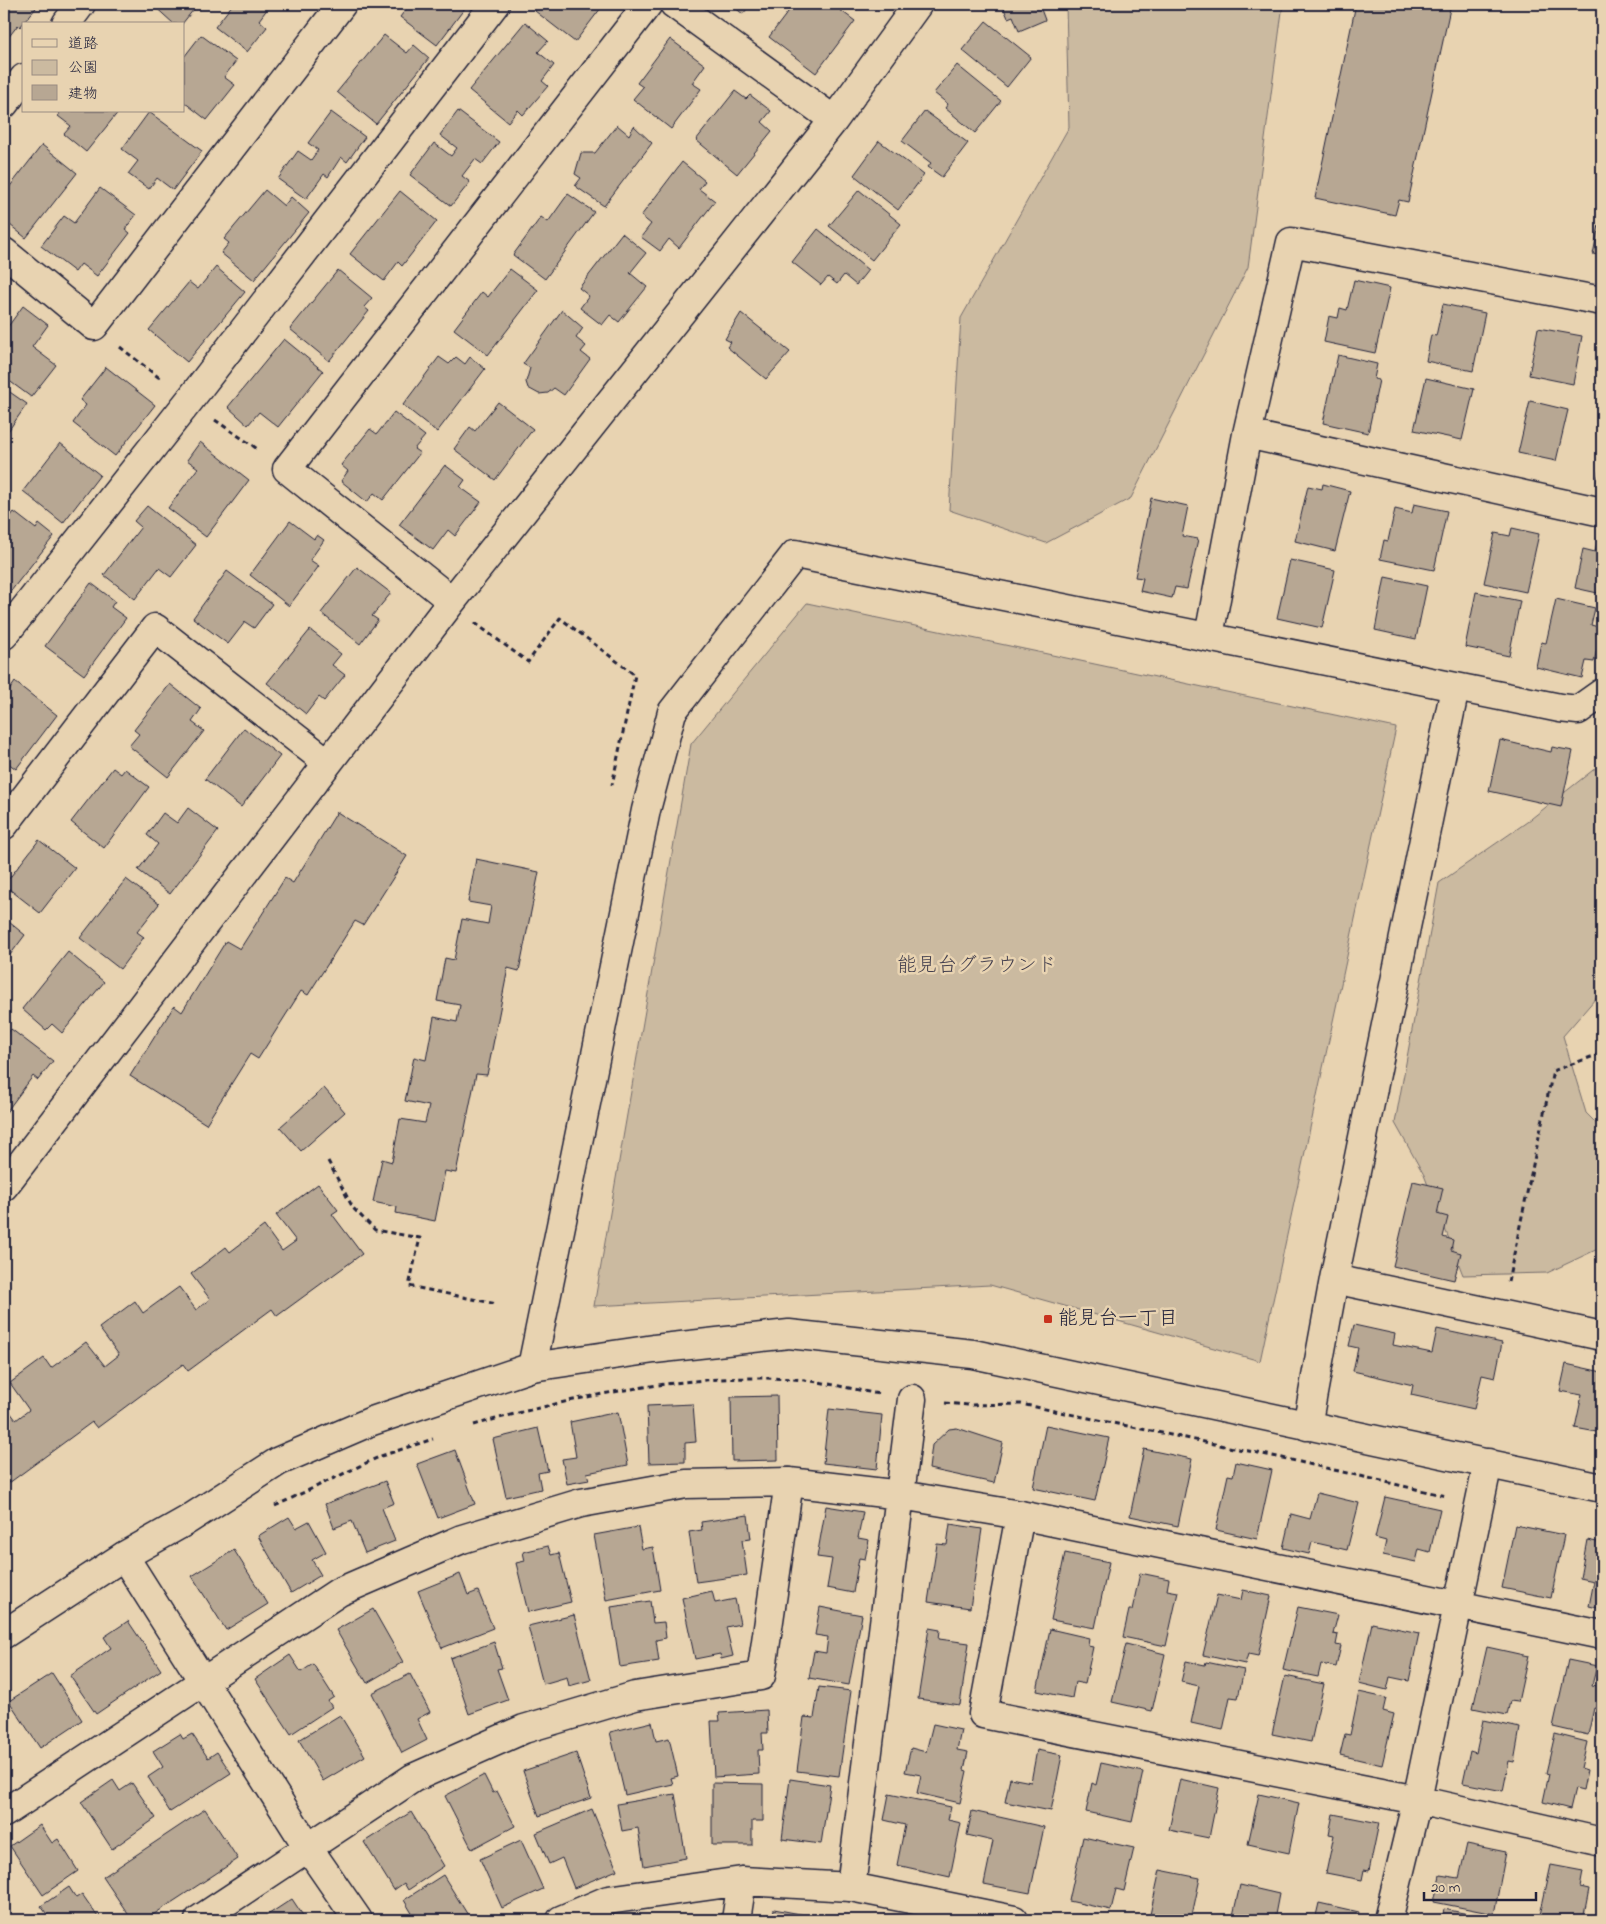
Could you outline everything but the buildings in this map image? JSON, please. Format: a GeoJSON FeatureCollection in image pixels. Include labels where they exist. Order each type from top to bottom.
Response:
{"type":"FeatureCollection","features":[{"type":"Feature","properties":{"kind":"street"},"geometry":{"type":"LineString","coordinates":[[68,22],[81,4]]}},
{"type":"Feature","properties":{"kind":"street"},"geometry":{"type":"LineString","coordinates":[[4,252],[94,326],[342,4]]}},
{"type":"Feature","properties":{"kind":"street"},"geometry":{"type":"LineString","coordinates":[[4,635],[189,401],[495,4]]}},
{"type":"Feature","properties":{"kind":"street"},"geometry":{"type":"LineString","coordinates":[[452,601],[286,469],[648,4]]}},
{"type":"Feature","properties":{"kind":"street"},"geometry":{"type":"LineString","coordinates":[[674,4],[834,120]]}},
{"type":"Feature","properties":{"kind":"street"},"geometry":{"type":"LineString","coordinates":[[4,1186],[452,601],[834,120],[918,4]]}},
{"type":"Feature","properties":{"kind":"street"},"geometry":{"type":"LineString","coordinates":[[4,104],[22,81]]}},
{"type":"Feature","properties":{"kind":"street"},"geometry":{"type":"LineString","coordinates":[[1209,636],[1247,434],[1290,242],[1602,300]]}},
{"type":"Feature","properties":{"kind":"street"},"geometry":{"type":"LineString","coordinates":[[1247,434],[1602,512]]}},
{"type":"Feature","properties":{"kind":"street"},"geometry":{"type":"LineString","coordinates":[[532,1366],[646,810],[672,712],[795,554],[1560,708],[1578,710],[1602,692]]}},
{"type":"Feature","properties":{"kind":"street"},"geometry":{"type":"LineString","coordinates":[[4,825],[155,628],[328,763]]}},
{"type":"Feature","properties":{"kind":"street"},"geometry":{"type":"LineString","coordinates":[[1307,1426],[1334,1279],[1455,688]]}},
{"type":"Feature","properties":{"kind":"street"},"geometry":{"type":"LineString","coordinates":[[1334,1279],[1602,1336]]}},
{"type":"Feature","properties":{"kind":"street"},"geometry":{"type":"LineString","coordinates":[[4,1634],[124,1556],[186,1521],[279,1461],[372,1421],[532,1366],[654,1349],[788,1334],[973,1354],[1602,1488]]}},
{"type":"Feature","properties":{"kind":"street"},"geometry":{"type":"LineString","coordinates":[[851,1887],[912,1399]]}},
{"type":"Feature","properties":{"kind":"street"},"geometry":{"type":"LineString","coordinates":[[1388,1920],[1417,1800],[1456,1605],[1488,1463]]}},
{"type":"Feature","properties":{"kind":"street"},"geometry":{"type":"LineString","coordinates":[[199,1920],[309,1849],[413,1778],[524,1729],[635,1696],[761,1676],[789,1482]]}},
{"type":"Feature","properties":{"kind":"street"},"geometry":{"type":"LineString","coordinates":[[4,1813],[339,1592],[462,1539],[581,1503],[686,1484],[789,1482],[901,1495],[1020,1516],[1265,1568],[1602,1635]]}},
{"type":"Feature","properties":{"kind":"street"},"geometry":{"type":"LineString","coordinates":[[1020,1516],[983,1714],[1417,1800],[1602,1842]]}},
{"type":"Feature","properties":{"kind":"street"},"geometry":{"type":"LineString","coordinates":[[124,1556],[309,1849],[358,1920]]}},
{"type":"Feature","properties":{"kind":"street"},"geometry":{"type":"LineString","coordinates":[[736,1920],[742,1881]]}},
{"type":"Feature","properties":{"kind":"street"},"geometry":{"type":"LineString","coordinates":[[561,1920],[608,1900],[742,1881],[851,1887],[1014,1920]]}},
{"type":"Feature","properties":{"kind":"path"},"geometry":{"type":"LineString","coordinates":[[475,623],[528,662],[560,618],[635,675],[612,785]]}},
{"type":"Feature","properties":{"kind":"path"},"geometry":{"type":"LineString","coordinates":[[1501,1314],[1553,1071],[1602,1053]]}},
{"type":"Feature","properties":{"kind":"path"},"geometry":{"type":"LineString","coordinates":[[328,1161],[354,1208],[375,1230],[420,1238],[409,1286],[497,1304]]}},
{"type":"Feature","properties":{"kind":"path"},"geometry":{"type":"LineString","coordinates":[[470,1426],[542,1406],[620,1392],[717,1379],[794,1380],[912,1399],[968,1405],[1021,1404],[1287,1459],[1478,1504]]}},
{"type":"Feature","properties":{"kind":"path"},"geometry":{"type":"LineString","coordinates":[[268,1510],[382,1456],[435,1438]]}},
{"type":"Feature","properties":{"kind":"green space"},"geometry":{"type":"Polygon","coordinates":[[[1066,4],[1283,4],[1248,267],[1131,498],[1046,543],[949,510],[961,318],[1069,127],[1066,4]]]}},
{"type":"Feature","properties":{"kind":"green space","name":"能見台グラウンド"},"geometry":{"type":"Polygon","coordinates":[[[807,603],[1396,728],[1260,1361],[990,1285],[594,1306],[691,744],[807,603]]]}},
{"type":"Feature","properties":{"kind":"green space"},"geometry":{"type":"Polygon","coordinates":[[[1602,763],[1602,991],[1563,1036],[1586,1113],[1602,1129],[1602,1247],[1547,1273],[1463,1275],[1424,1175],[1395,1123],[1439,883],[1527,822],[1602,763]]]}},
{"type":"Feature","properties":{"kind":"place","name":"能見台一丁目"},"geometry":{"type":"Point","coordinates":[1048,1319]}}]}
